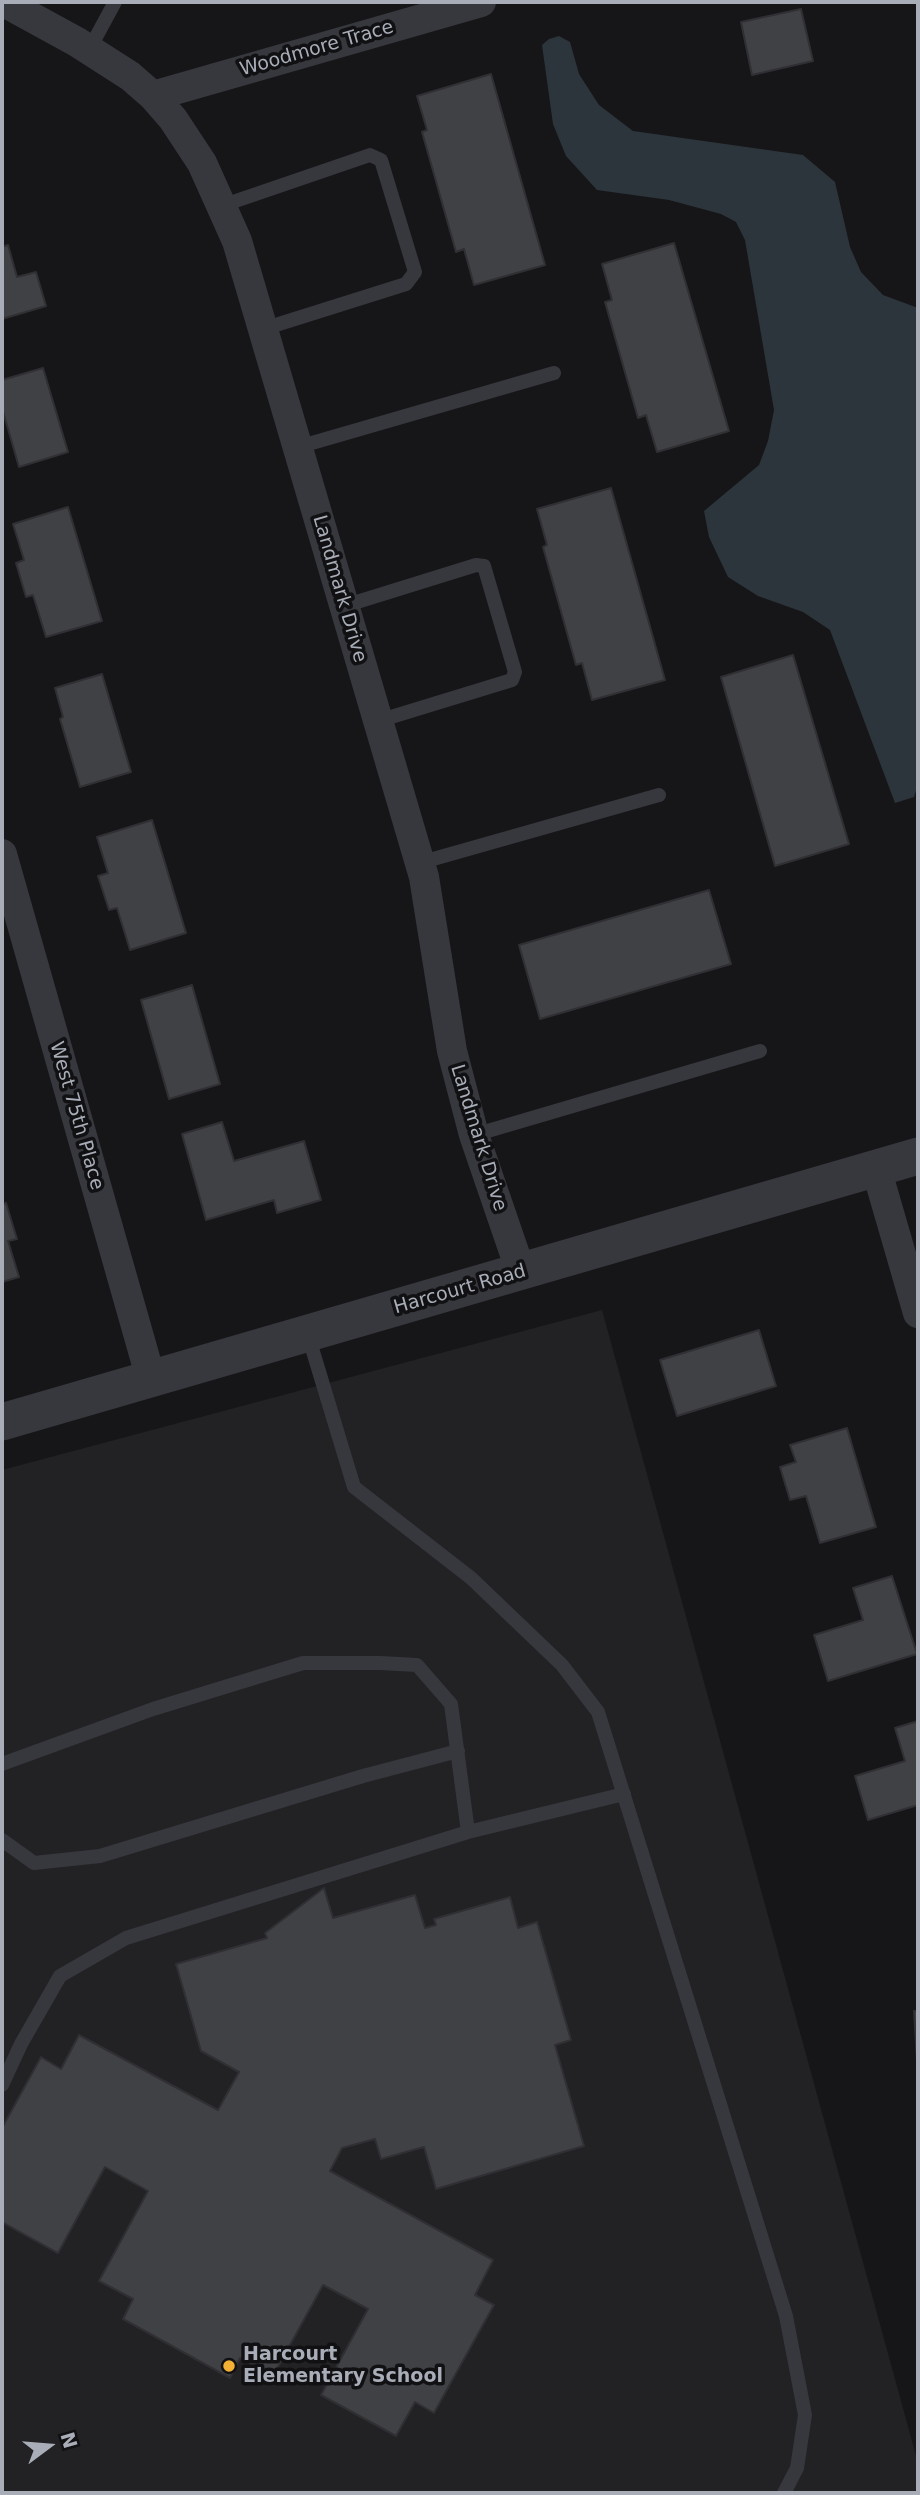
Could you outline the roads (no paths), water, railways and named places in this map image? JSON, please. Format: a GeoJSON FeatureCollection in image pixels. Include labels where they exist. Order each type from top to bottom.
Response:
{"type":"FeatureCollection","features":[{"type":"Feature","properties":{"kind":"street","name":"Landmark Drive"},"geometry":{"type":"LineString","coordinates":[[4,2],[89,50],[130,76],[153,96],[173,119],[202,163],[237,241],[419,863],[432,920],[452,1051],[474,1135],[521,1272]]}},
{"type":"Feature","properties":{"kind":"street","name":"Woodmore Trace"},"geometry":{"type":"LineString","coordinates":[[153,96],[481,2]]}},
{"type":"Feature","properties":{"kind":"street","name":"West 75th Place"},"geometry":{"type":"LineString","coordinates":[[2,854],[151,1379]]}},
{"type":"Feature","properties":{"kind":"street","name":"Harcourt Road"},"geometry":{"type":"LineString","coordinates":[[2,1422],[918,1156]]}},
{"type":"Feature","properties":{"kind":"street"},"geometry":{"type":"LineString","coordinates":[[876,1168],[918,1314]]}},
{"type":"Feature","properties":{"kind":"lane"},"geometry":{"type":"LineString","coordinates":[[89,50],[115,2]]}},
{"type":"Feature","properties":{"kind":"lane"},"geometry":{"type":"LineString","coordinates":[[221,206],[370,155],[381,160],[415,272],[406,284],[263,330]]}},
{"type":"Feature","properties":{"kind":"lane"},"geometry":{"type":"LineString","coordinates":[[298,447],[554,373]]}},
{"type":"Feature","properties":{"kind":"lane"},"geometry":{"type":"LineString","coordinates":[[344,606],[476,565],[484,566],[514,671],[512,680],[378,721]]}},
{"type":"Feature","properties":{"kind":"lane"},"geometry":{"type":"LineString","coordinates":[[419,863],[659,795]]}},
{"type":"Feature","properties":{"kind":"lane"},"geometry":{"type":"LineString","coordinates":[[474,1135],[760,1051]]}},
{"type":"Feature","properties":{"kind":"lane"},"geometry":{"type":"LineString","coordinates":[[307,1334],[354,1487],[471,1578],[562,1665],[598,1712],[786,2316],[805,2415],[797,2468],[784,2493]]}},
{"type":"Feature","properties":{"kind":"lane"},"geometry":{"type":"LineString","coordinates":[[2,1764],[153,1709],[303,1663],[380,1662],[417,1665],[451,1704],[468,1832]]}},
{"type":"Feature","properties":{"kind":"lane"},"geometry":{"type":"LineString","coordinates":[[2,1840],[34,1863],[100,1856],[363,1776],[458,1751]]}},
{"type":"Feature","properties":{"kind":"lane"},"geometry":{"type":"LineString","coordinates":[[2,2085],[21,2044],[60,1976],[126,1938],[468,1832],[624,1794]]}},
{"type":"Feature","properties":{"kind":"place","name":"Harcourt Elementary School"},"geometry":{"type":"Point","coordinates":[229,2366]}}]}
